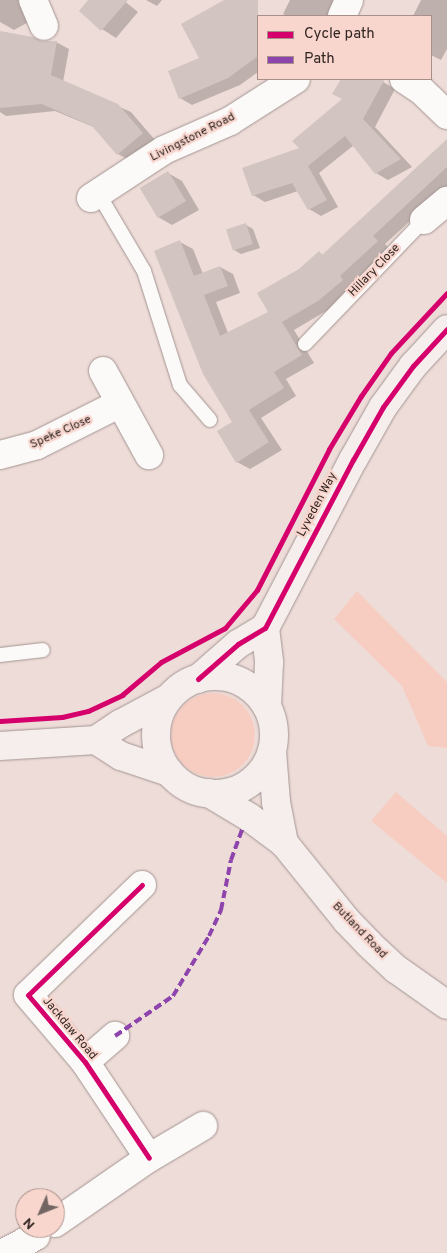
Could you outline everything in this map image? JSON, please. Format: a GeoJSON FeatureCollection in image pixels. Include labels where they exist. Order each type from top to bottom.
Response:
{"type":"FeatureCollection","features":[{"type":"Feature","properties":{"kind":"street"},"geometry":{"type":"LineString","coordinates":[[33,0],[44,26]]}},
{"type":"Feature","properties":{"kind":"street"},"geometry":{"type":"LineString","coordinates":[[342,15],[349,0]]}},
{"type":"Feature","properties":{"kind":"street","name":"Livingstone Road"},"geometry":{"type":"LineString","coordinates":[[94,195],[164,150],[230,121],[294,80]]}},
{"type":"Feature","properties":{"kind":"street"},"geometry":{"type":"LineString","coordinates":[[406,80],[421,90],[447,115]]}},
{"type":"Feature","properties":{"kind":"street","name":"Hillary Close"},"geometry":{"type":"LineString","coordinates":[[424,220],[447,201]]}},
{"type":"Feature","properties":{"kind":"street","name":"Lyveden Way"},"geometry":{"type":"LineString","coordinates":[[265,628],[353,460],[383,407],[413,366],[447,329]]}},
{"type":"Feature","properties":{"kind":"street"},"geometry":{"type":"LineString","coordinates":[[103,371],[149,455]]}},
{"type":"Feature","properties":{"kind":"street","name":"Speke Close"},"geometry":{"type":"LineString","coordinates":[[0,455],[37,445],[120,404]]}},
{"type":"Feature","properties":{"kind":"street"},"geometry":{"type":"LineString","coordinates":[[198,678],[212,676],[231,677],[248,686],[262,698],[267,707],[274,732],[272,750],[265,768],[252,781],[236,791],[218,794],[199,792],[183,784],[169,772],[160,756],[156,738],[158,719],[170,698],[178,688],[198,678],[238,644],[265,628],[269,662],[267,707]]}},
{"type":"Feature","properties":{"kind":"street"},"geometry":{"type":"LineString","coordinates":[[0,746],[96,740],[120,724],[170,698]]}},
{"type":"Feature","properties":{"kind":"street"},"geometry":{"type":"LineString","coordinates":[[96,740],[122,756],[169,772]]}},
{"type":"Feature","properties":{"kind":"street","name":"Butland Road"},"geometry":{"type":"LineString","coordinates":[[272,750],[276,802],[284,843]]}},
{"type":"Feature","properties":{"kind":"street","name":"Butland Road"},"geometry":{"type":"LineString","coordinates":[[209,793],[249,817],[284,843],[347,921],[369,944],[396,969],[447,1006]]}},
{"type":"Feature","properties":{"kind":"street","name":"Jackdaw Road"},"geometry":{"type":"LineString","coordinates":[[142,884],[28,995],[85,1062],[149,1158]]}},
{"type":"Feature","properties":{"kind":"street","name":"Jackdaw Road"},"geometry":{"type":"LineString","coordinates":[[85,1062],[115,1036]]}},
{"type":"Feature","properties":{"kind":"street"},"geometry":{"type":"LineString","coordinates":[[65,1221],[149,1158],[203,1126]]}},
{"type":"Feature","properties":{"kind":"street"},"geometry":{"type":"LineString","coordinates":[[4,1253],[39,1238]]}},
{"type":"Feature","properties":{"kind":"lane"},"geometry":{"type":"LineString","coordinates":[[94,195],[144,271],[180,385],[210,420]]}},
{"type":"Feature","properties":{"kind":"lane","name":"Hillary Close"},"geometry":{"type":"LineString","coordinates":[[305,344],[424,220]]}},
{"type":"Feature","properties":{"kind":"lane"},"geometry":{"type":"LineString","coordinates":[[0,655],[43,650]]}},
{"type":"Feature","properties":{"kind":"shaded area"},"geometry":{"type":"Polygon","coordinates":[[[357,591],[447,682],[447,748],[428,746],[402,686],[334,619],[357,591]]]}},
{"type":"Feature","properties":{"kind":"shaded area"},"geometry":{"type":"Polygon","coordinates":[[[213,693],[229,696],[243,705],[252,719],[255,735],[252,751],[243,765],[229,774],[213,777],[197,774],[183,765],[174,751],[171,735],[174,719],[183,705],[197,696],[213,693]]]}},
{"type":"Feature","properties":{"kind":"shaded area"},"geometry":{"type":"Polygon","coordinates":[[[396,792],[447,836],[447,883],[371,821],[396,792]]]}},
{"type":"Feature","properties":{"kind":"building"},"geometry":{"type":"Polygon","coordinates":[[[88,0],[128,0],[101,31],[79,11],[88,0]]]}},
{"type":"Feature","properties":{"kind":"building"},"geometry":{"type":"Polygon","coordinates":[[[224,0],[258,0],[257,57],[228,78],[179,99],[168,71],[199,58],[181,24],[224,0]]]}},
{"type":"Feature","properties":{"kind":"building"},"geometry":{"type":"Polygon","coordinates":[[[0,31],[33,37],[42,41],[57,41],[51,75],[118,104],[143,133],[117,155],[92,126],[42,104],[0,108],[0,31]]]}},
{"type":"Feature","properties":{"kind":"building"},"geometry":{"type":"Polygon","coordinates":[[[340,80],[384,80],[363,119],[401,159],[375,174],[345,136],[308,166],[327,200],[308,210],[292,183],[252,196],[242,168],[299,148],[292,141],[342,99],[332,94],[340,80]]]}},
{"type":"Feature","properties":{"kind":"building"},"geometry":{"type":"Polygon","coordinates":[[[447,139],[447,167],[373,236],[378,241],[340,276],[343,280],[318,301],[282,322],[302,355],[274,372],[284,388],[249,410],[269,442],[236,463],[217,431],[232,422],[203,374],[154,251],[180,240],[194,276],[220,266],[228,286],[204,295],[220,336],[268,312],[257,293],[299,269],[319,251],[322,255],[447,139]]]}},
{"type":"Feature","properties":{"kind":"building"},"geometry":{"type":"Polygon","coordinates":[[[168,171],[186,201],[158,218],[140,188],[168,171]]]}},
{"type":"Feature","properties":{"kind":"building"},"geometry":{"type":"Polygon","coordinates":[[[246,223],[253,244],[233,250],[226,229],[246,223]]]}},
{"type":"Feature","properties":{"kind":"marked path"},"geometry":{"type":"LineString","coordinates":[[115,1036],[173,996],[209,936],[221,910],[231,860],[242,829]]}},
{"type":"Feature","properties":{"kind":"cycle path"},"geometry":{"type":"LineString","coordinates":[[0,721],[62,717],[88,711],[122,695],[161,662],[225,628],[257,590],[329,449],[361,396],[391,353],[447,293]]}},
{"type":"Feature","properties":{"kind":"cycle path"},"geometry":{"type":"LineString","coordinates":[[198,679],[238,644],[265,628],[353,460],[383,407],[413,366],[447,329]]}},
{"type":"Feature","properties":{"kind":"cycle path"},"geometry":{"type":"LineString","coordinates":[[142,885],[28,995],[85,1062],[149,1158]]}}]}
